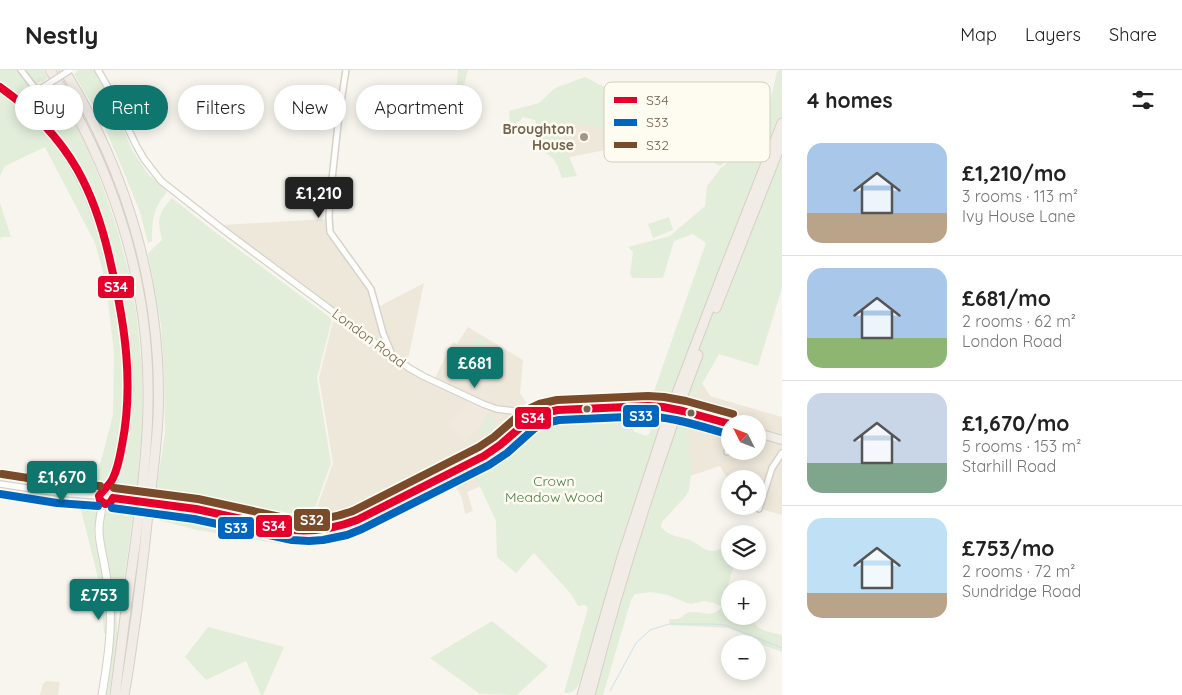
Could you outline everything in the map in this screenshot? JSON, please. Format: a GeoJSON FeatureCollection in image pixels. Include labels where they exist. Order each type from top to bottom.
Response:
{"type":"FeatureCollection","features":[{"type":"Feature","properties":{"kind":"highway"},"geometry":{"type":"LineString","coordinates":[[50,70],[91,141],[114,199],[134,266],[145,336],[148,386],[146,450],[115,695]]}},
{"type":"Feature","properties":{"kind":"highway"},"geometry":{"type":"LineString","coordinates":[[64,70],[96,126],[114,165],[129,205],[145,266],[155,329],[158,379],[157,435],[126,695]]}},
{"type":"Feature","properties":{"kind":"highway"},"geometry":{"type":"LineString","coordinates":[[770,154],[782,124]]}},
{"type":"Feature","properties":{"kind":"highway"},"geometry":{"type":"LineString","coordinates":[[590,695],[634,542],[676,415],[715,310],[782,141]]}},
{"type":"Feature","properties":{"kind":"highway"},"geometry":{"type":"LineString","coordinates":[[582,695],[622,557],[667,421],[767,162]]}},
{"type":"Feature","properties":{"kind":"main road"},"geometry":{"type":"LineString","coordinates":[[0,87],[15,98]]}},
{"type":"Feature","properties":{"kind":"main road"},"geometry":{"type":"LineString","coordinates":[[48,130],[59,142],[79,174],[95,207],[110,258],[124,332],[128,393],[124,434],[113,478],[113,496],[110,503],[102,497]]}},
{"type":"Feature","properties":{"kind":"main road"},"geometry":{"type":"LineString","coordinates":[[102,497],[109,490],[113,496],[196,508],[286,529],[308,531],[332,528],[358,520],[484,456],[529,420],[542,413],[558,410],[648,406],[690,412],[721,421]]}},
{"type":"Feature","properties":{"kind":"main road"},"geometry":{"type":"LineString","coordinates":[[766,435],[782,440]]}},
{"type":"Feature","properties":{"kind":"main road"},"geometry":{"type":"LineString","coordinates":[[102,695],[109,647],[110,604],[99,531],[102,497],[113,478]]}},
{"type":"Feature","properties":{"kind":"street"},"geometry":{"type":"LineString","coordinates":[[21,70],[31,85]]}},
{"type":"Feature","properties":{"kind":"street"},"geometry":{"type":"LineString","coordinates":[[47,85],[70,70]]}},
{"type":"Feature","properties":{"kind":"street","name":"London Road"},"geometry":{"type":"LineString","coordinates":[[98,70],[140,152],[161,181],[217,226],[390,354],[423,376],[483,404],[497,409],[520,412],[529,420]]}},
{"type":"Feature","properties":{"kind":"street"},"geometry":{"type":"LineString","coordinates":[[346,70],[330,198],[330,232],[371,289],[383,333],[391,352],[390,354]]}},
{"type":"Feature","properties":{"kind":"street"},"geometry":{"type":"LineString","coordinates":[[766,487],[772,468],[782,453]]}},
{"type":"Feature","properties":{"kind":"street"},"geometry":{"type":"LineString","coordinates":[[0,484],[102,497]]}},
{"type":"Feature","properties":{"kind":"shaded area","name":"Broughton House"},"geometry":{"type":"Polygon","coordinates":[[[568,104],[604,105],[604,150],[555,160],[568,104]]]}},
{"type":"Feature","properties":{"kind":"shaded area"},"geometry":{"type":"Polygon","coordinates":[[[325,219],[327,234],[368,290],[373,307],[378,307],[424,283],[406,369],[432,384],[453,342],[457,344],[468,327],[523,360],[520,393],[532,411],[487,449],[471,459],[357,516],[333,524],[310,527],[333,463],[319,378],[336,309],[223,225],[325,219]]]}},
{"type":"Feature","properties":{"kind":"shaded area"},"geometry":{"type":"Polygon","coordinates":[[[700,380],[710,396],[782,417],[782,515],[766,510],[766,470],[722,470],[720,466],[690,476],[682,430],[700,380]]]}},
{"type":"Feature","properties":{"kind":"shaded area"},"geometry":{"type":"Polygon","coordinates":[[[468,400],[489,409],[484,422],[464,442],[449,425],[468,400]]]}},
{"type":"Feature","properties":{"kind":"shaded area"},"geometry":{"type":"Polygon","coordinates":[[[474,465],[481,486],[467,492],[473,511],[465,514],[462,498],[451,477],[474,465]]]}},
{"type":"Feature","properties":{"kind":"shaded area"},"geometry":{"type":"Polygon","coordinates":[[[46,681],[60,682],[58,695],[40,695],[43,684],[46,681]]]}},
{"type":"Feature","properties":{"kind":"green space"},"geometry":{"type":"Polygon","coordinates":[[[0,70],[18,70],[29,85],[15,85],[15,92],[0,83],[0,70]]]}},
{"type":"Feature","properties":{"kind":"green space"},"geometry":{"type":"Polygon","coordinates":[[[24,70],[43,70],[48,78],[37,83],[41,85],[34,84],[24,70]]]}},
{"type":"Feature","properties":{"kind":"green space"},"geometry":{"type":"Polygon","coordinates":[[[79,70],[95,70],[101,79],[104,85],[93,85],[93,106],[83,89],[83,85],[81,85],[74,74],[79,70]]]}},
{"type":"Feature","properties":{"kind":"green space"},"geometry":{"type":"Polygon","coordinates":[[[458,70],[468,70],[464,85],[457,85],[458,70]]]}},
{"type":"Feature","properties":{"kind":"green space"},"geometry":{"type":"Polygon","coordinates":[[[782,70],[782,288],[758,366],[719,354],[693,400],[652,397],[706,243],[693,234],[674,241],[663,278],[633,278],[630,274],[633,252],[628,247],[670,236],[705,206],[707,186],[728,162],[770,162],[770,101],[777,72],[782,70]]]}},
{"type":"Feature","properties":{"kind":"green space"},"geometry":{"type":"Polygon","coordinates":[[[585,77],[604,87],[604,128],[567,122],[561,136],[577,176],[562,178],[554,160],[545,153],[535,120],[523,117],[518,123],[510,123],[509,111],[539,103],[555,88],[585,77]]]}},
{"type":"Feature","properties":{"kind":"green space"},"geometry":{"type":"Polygon","coordinates":[[[0,91],[15,102],[15,130],[43,130],[67,159],[83,189],[107,261],[118,311],[124,361],[122,361],[124,369],[123,414],[114,467],[108,480],[96,490],[81,492],[43,489],[24,485],[29,482],[89,484],[96,480],[113,415],[114,353],[107,292],[95,243],[45,147],[5,166],[0,176],[0,91]]]}},
{"type":"Feature","properties":{"kind":"green space"},"geometry":{"type":"Polygon","coordinates":[[[54,130],[78,130],[102,185],[116,225],[130,277],[136,311],[142,368],[142,427],[137,486],[129,485],[129,491],[126,493],[126,496],[118,494],[114,487],[128,434],[131,408],[130,357],[123,305],[100,210],[80,166],[54,130]]]}},
{"type":"Feature","properties":{"kind":"green space"},"geometry":{"type":"Polygon","coordinates":[[[106,130],[123,130],[132,150],[148,174],[167,192],[156,209],[153,220],[152,241],[148,243],[140,212],[106,130]]]}},
{"type":"Feature","properties":{"kind":"green space"},"geometry":{"type":"Polygon","coordinates":[[[713,162],[725,162],[720,166],[713,162]]]}},
{"type":"Feature","properties":{"kind":"green space"},"geometry":{"type":"Polygon","coordinates":[[[172,198],[332,319],[317,378],[331,463],[310,522],[295,524],[288,521],[286,526],[197,503],[155,498],[165,433],[164,372],[161,325],[148,253],[162,240],[159,227],[160,217],[172,198]]]}},
{"type":"Feature","properties":{"kind":"green space"},"geometry":{"type":"Polygon","coordinates":[[[0,203],[11,237],[1,237],[0,240],[0,203]]]}},
{"type":"Feature","properties":{"kind":"green space"},"geometry":{"type":"Polygon","coordinates":[[[669,217],[673,230],[653,238],[648,224],[669,217]]]}},
{"type":"Feature","properties":{"kind":"green space"},"geometry":{"type":"Polygon","coordinates":[[[478,336],[487,341],[475,361],[465,356],[478,336]]]}},
{"type":"Feature","properties":{"kind":"green space","name":"Crown Meadow Wood"},"geometry":{"type":"Polygon","coordinates":[[[636,410],[633,431],[646,436],[650,433],[655,410],[665,411],[622,542],[581,678],[575,689],[569,693],[564,693],[588,608],[585,605],[578,606],[571,594],[534,553],[516,573],[497,557],[496,521],[472,469],[502,448],[534,420],[549,415],[636,410]]]}},
{"type":"Feature","properties":{"kind":"green space"},"geometry":{"type":"Polygon","coordinates":[[[681,413],[691,415],[688,444],[692,466],[689,490],[686,496],[662,522],[661,527],[669,534],[692,541],[710,551],[721,548],[721,570],[732,570],[730,580],[721,580],[721,606],[704,601],[691,604],[668,595],[651,592],[635,594],[631,600],[603,695],[595,695],[631,567],[681,413]]]}},
{"type":"Feature","properties":{"kind":"green space"},"geometry":{"type":"Polygon","coordinates":[[[487,415],[496,418],[493,426],[498,428],[494,435],[492,434],[488,439],[477,432],[484,424],[487,415]]]}},
{"type":"Feature","properties":{"kind":"green space"},"geometry":{"type":"Polygon","coordinates":[[[23,490],[94,499],[99,505],[94,534],[107,599],[107,634],[104,633],[101,590],[80,506],[23,490]]]}},
{"type":"Feature","properties":{"kind":"green space"},"geometry":{"type":"Polygon","coordinates":[[[121,503],[136,504],[121,603],[118,604],[117,608],[117,635],[109,695],[105,695],[112,636],[102,537],[103,518],[109,508],[121,503]]]}},
{"type":"Feature","properties":{"kind":"green space"},"geometry":{"type":"Polygon","coordinates":[[[157,508],[198,514],[283,533],[281,544],[197,530],[158,520],[157,508]]]}},
{"type":"Feature","properties":{"kind":"green space"},"geometry":{"type":"Polygon","coordinates":[[[721,608],[721,625],[756,625],[766,631],[782,635],[782,652],[766,646],[766,635],[746,635],[728,628],[670,625],[669,619],[679,619],[687,613],[708,614],[721,608]]]}},
{"type":"Feature","properties":{"kind":"green space"},"geometry":{"type":"Polygon","coordinates":[[[492,621],[548,666],[517,695],[480,694],[430,658],[492,621]]]}},
{"type":"Feature","properties":{"kind":"green space"},"geometry":{"type":"Polygon","coordinates":[[[208,627],[284,647],[263,695],[261,695],[246,661],[206,680],[185,657],[208,627]]]}},
{"type":"Feature","properties":{"kind":"waterway"},"geometry":{"type":"LineString","coordinates":[[610,691],[636,643],[650,630],[669,624],[725,625],[782,648]]}},
{"type":"Feature","properties":{"kind":"transit line","name":"S34"},"geometry":{"type":"LineString","coordinates":[[0,87],[43,124],[70,157],[89,192],[105,240],[124,332],[127,377],[126,422],[119,462],[112,481],[99,496],[100,500],[105,504],[110,503],[113,498]]}},
{"type":"Feature","properties":{"kind":"transit line","name":"S32"},"geometry":{"type":"LineString","coordinates":[[114,488],[198,499],[294,520],[317,519],[353,511],[479,447],[494,437],[524,411],[539,404],[557,400],[648,396],[686,401],[733,414]]}},
{"type":"Feature","properties":{"kind":"transit line","name":"S34"},"geometry":{"type":"LineString","coordinates":[[113,498],[196,509],[293,530],[318,530],[357,520],[484,456],[529,420],[543,413],[558,410],[648,406],[683,411],[721,422]]}},
{"type":"Feature","properties":{"kind":"transit line","name":"S33"},"geometry":{"type":"LineString","coordinates":[[112,508],[194,519],[292,540],[323,540],[347,535],[362,529],[489,465],[507,453],[535,428],[546,423],[559,420],[648,416],[678,420],[721,432]]}},
{"type":"Feature","properties":{"kind":"transit line","name":"S32"},"geometry":{"type":"LineString","coordinates":[[2,474],[60,483],[100,486]]}},
{"type":"Feature","properties":{"kind":"transit line","name":"S33"},"geometry":{"type":"LineString","coordinates":[[0,494],[57,503],[98,506]]}},
{"type":"Feature","properties":{"kind":"place","name":"Broughton House"},"geometry":{"type":"Point","coordinates":[584,137]}}]}
